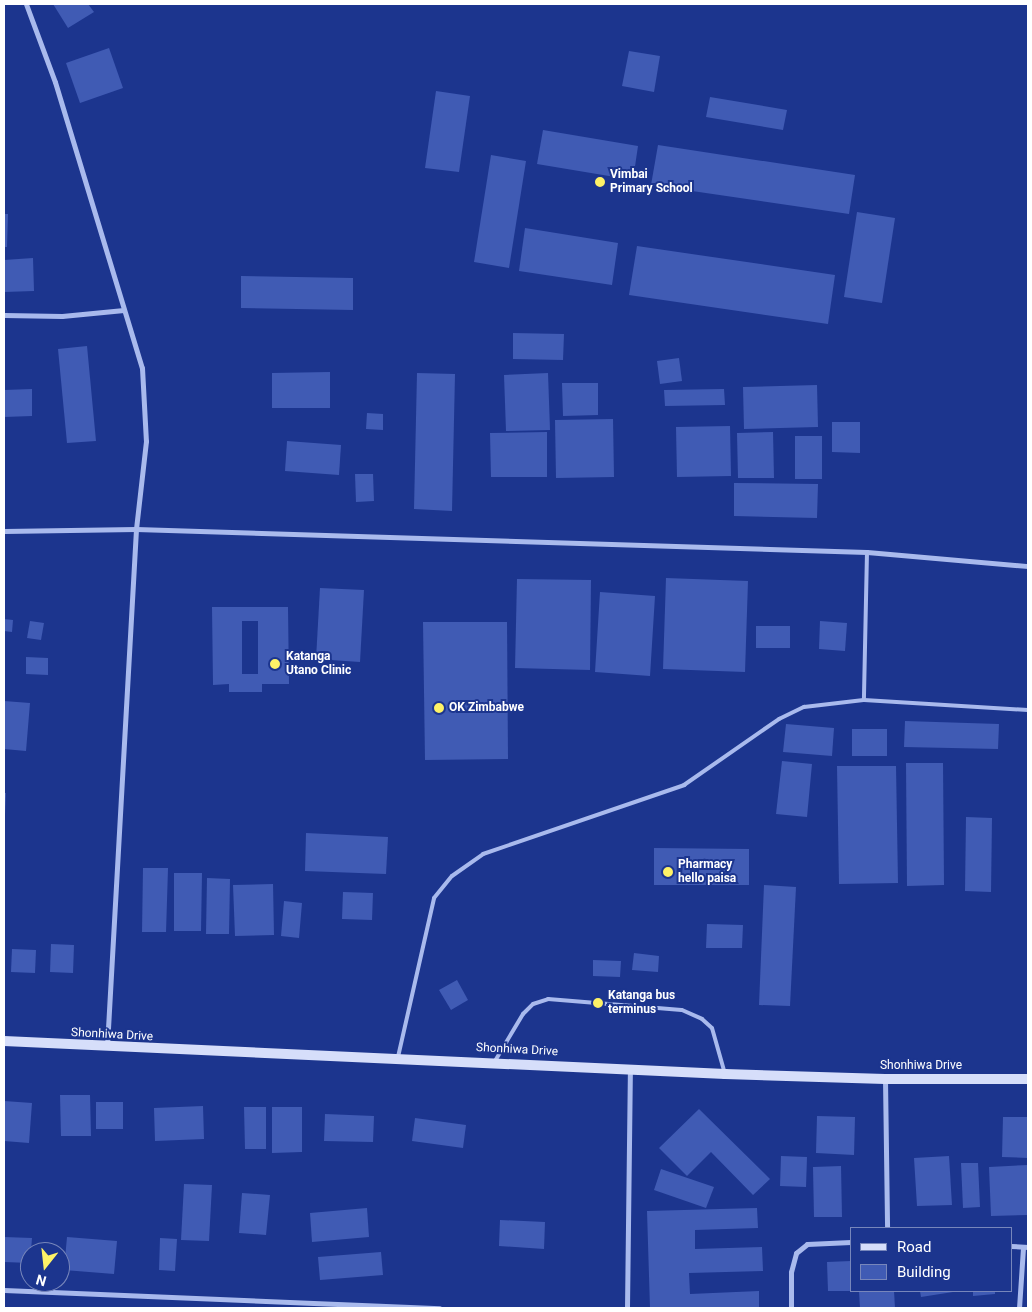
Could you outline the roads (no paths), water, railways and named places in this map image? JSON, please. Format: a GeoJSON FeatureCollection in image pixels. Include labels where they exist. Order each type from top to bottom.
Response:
{"type":"FeatureCollection","features":[{"type":"Feature","properties":{"kind":"street"},"geometry":{"type":"LineString","coordinates":[[26,4],[55,82],[143,377],[146,441],[136,529],[107,1048]]}},
{"type":"Feature","properties":{"kind":"street"},"geometry":{"type":"LineString","coordinates":[[4,315],[62,316],[124,310]]}},
{"type":"Feature","properties":{"kind":"street"},"geometry":{"type":"LineString","coordinates":[[4,531],[136,529],[867,552],[1028,566]]}},
{"type":"Feature","properties":{"kind":"street","name":"Shonhiwa Drive"},"geometry":{"type":"LineString","coordinates":[[4,1041],[107,1048],[495,1061],[725,1074],[885,1079],[1028,1079]]}},
{"type":"Feature","properties":{"kind":"street"},"geometry":{"type":"LineString","coordinates":[[628,1308],[630,1069]]}},
{"type":"Feature","properties":{"kind":"street"},"geometry":{"type":"LineString","coordinates":[[885,1079],[887,1227]]}},
{"type":"Feature","properties":{"kind":"street"},"geometry":{"type":"LineString","coordinates":[[791,1308],[792,1272],[796,1253],[807,1244],[850,1242]]}},
{"type":"Feature","properties":{"kind":"street"},"geometry":{"type":"LineString","coordinates":[[1012,1246],[1026,1247],[1019,1308]]}},
{"type":"Feature","properties":{"kind":"street"},"geometry":{"type":"LineString","coordinates":[[4,1290],[440,1308]]}},
{"type":"Feature","properties":{"kind":"lane"},"geometry":{"type":"LineString","coordinates":[[864,700],[867,552]]}},
{"type":"Feature","properties":{"kind":"lane"},"geometry":{"type":"LineString","coordinates":[[398,1057],[434,898],[452,876],[482,854],[684,785],[779,719],[804,707],[864,700],[1028,710]]}},
{"type":"Feature","properties":{"kind":"lane"},"geometry":{"type":"LineString","coordinates":[[495,1061],[523,1014],[533,1004],[548,999],[682,1010],[712,1028],[725,1074]]}},
{"type":"Feature","properties":{"kind":"place","name":"Vimbai Primary School"},"geometry":{"type":"Point","coordinates":[600,182]}},
{"type":"Feature","properties":{"kind":"place","name":"Katanga Utano Clinic"},"geometry":{"type":"Point","coordinates":[275,664]}},
{"type":"Feature","properties":{"kind":"place","name":"OK Zimbabwe"},"geometry":{"type":"Point","coordinates":[439,708]}},
{"type":"Feature","properties":{"kind":"place","name":"Pharmacy hello paisa"},"geometry":{"type":"Point","coordinates":[668,872]}},
{"type":"Feature","properties":{"kind":"place","name":"Katanga bus terminus"},"geometry":{"type":"Point","coordinates":[598,1003]}}]}
